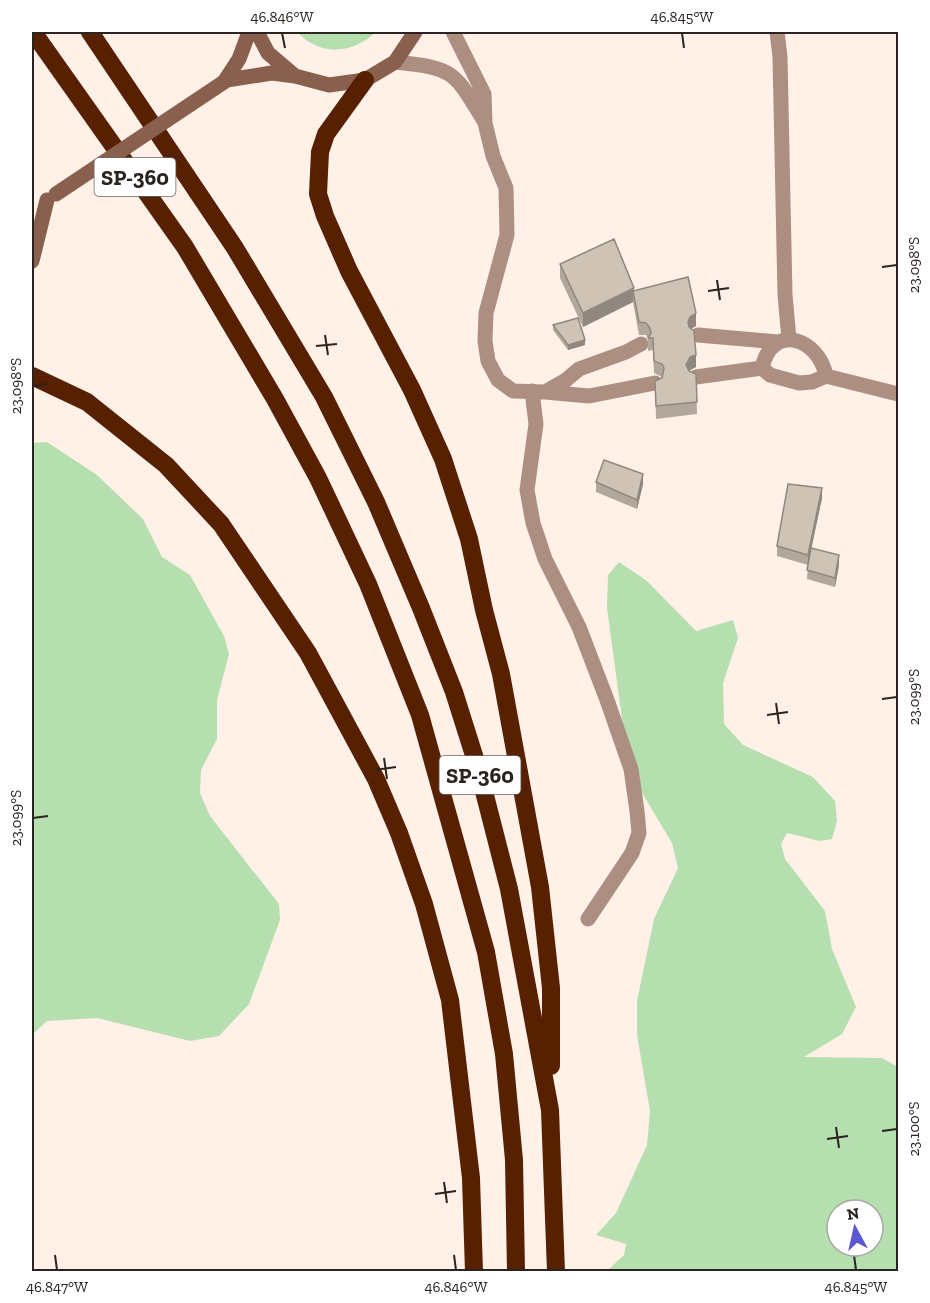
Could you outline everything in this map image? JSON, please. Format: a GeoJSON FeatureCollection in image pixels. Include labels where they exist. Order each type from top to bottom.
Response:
{"type":"FeatureCollection","features":[{"type":"Feature","properties":{"kind":"highway","name":"SP-360"},"geometry":{"type":"LineString","coordinates":[[33,32],[185,247],[275,399],[318,478],[368,584],[420,715],[486,952],[504,1054],[514,1161],[516,1272]]}},
{"type":"Feature","properties":{"kind":"highway","name":"SP-360"},"geometry":{"type":"LineString","coordinates":[[90,32],[235,248],[324,397],[376,502],[454,692],[478,768],[509,889],[550,1110],[556,1272]]}},
{"type":"Feature","properties":{"kind":"highway"},"geometry":{"type":"LineString","coordinates":[[365,80],[326,134],[320,152],[318,194],[349,271],[412,390],[442,459],[469,539],[501,674],[540,887],[551,988],[550,1110]]}},
{"type":"Feature","properties":{"kind":"highway"},"geometry":{"type":"LineString","coordinates":[[32,376],[87,402],[166,465],[221,524],[308,652],[376,779],[399,833],[424,904],[450,1000],[471,1178],[474,1272]]}},
{"type":"Feature","properties":{"kind":"street"},"geometry":{"type":"LineString","coordinates":[[225,81],[242,52],[249,32]]}},
{"type":"Feature","properties":{"kind":"street"},"geometry":{"type":"LineString","coordinates":[[257,32],[268,53],[295,75]]}},
{"type":"Feature","properties":{"kind":"street"},"geometry":{"type":"LineString","coordinates":[[32,261],[45,199],[225,81],[263,73],[295,75],[329,85],[365,80],[395,62],[415,32]]}},
{"type":"Feature","properties":{"kind":"street"},"geometry":{"type":"LineString","coordinates":[[453,32],[484,94],[485,123],[493,156],[506,188],[507,235],[486,313],[485,341],[488,361],[498,380],[513,391],[589,396],[655,383]]}},
{"type":"Feature","properties":{"kind":"street"},"geometry":{"type":"LineString","coordinates":[[777,32],[780,57],[785,295],[783,341]]}},
{"type":"Feature","properties":{"kind":"street"},"geometry":{"type":"LineString","coordinates":[[395,62],[438,68],[453,75],[462,84],[485,123]]}},
{"type":"Feature","properties":{"kind":"street"},"geometry":{"type":"LineString","coordinates":[[698,334],[783,341],[807,346],[818,355],[826,376]]}},
{"type":"Feature","properties":{"kind":"street"},"geometry":{"type":"LineString","coordinates":[[762,368],[769,349],[783,341]]}},
{"type":"Feature","properties":{"kind":"street"},"geometry":{"type":"LineString","coordinates":[[539,391],[566,380],[579,369],[626,352],[641,344]]}},
{"type":"Feature","properties":{"kind":"street"},"geometry":{"type":"LineString","coordinates":[[696,377],[762,368],[770,375],[799,383],[812,382],[826,376],[898,394]]}},
{"type":"Feature","properties":{"kind":"street"},"geometry":{"type":"LineString","coordinates":[[539,391],[527,490],[533,523],[544,559],[579,627],[607,700],[631,769],[638,811],[639,833],[632,853],[588,919]]}},
{"type":"Feature","properties":{"kind":"green space"},"geometry":{"type":"Polygon","coordinates":[[[297,32],[376,32],[357,45],[336,50],[316,46],[297,32]]]}},
{"type":"Feature","properties":{"kind":"green space"},"geometry":{"type":"Polygon","coordinates":[[[47,442],[97,475],[143,519],[162,557],[190,575],[224,636],[229,654],[217,700],[217,739],[201,770],[200,793],[210,816],[279,904],[280,920],[249,1004],[219,1036],[190,1041],[97,1018],[47,1021],[32,1035],[32,443],[47,442]]]}},
{"type":"Feature","properties":{"kind":"green space"},"geometry":{"type":"Polygon","coordinates":[[[619,562],[647,581],[696,631],[733,620],[738,638],[723,683],[724,724],[743,745],[813,777],[835,801],[837,821],[832,839],[820,841],[787,833],[781,844],[785,859],[825,911],[832,949],[856,1007],[842,1034],[804,1057],[882,1058],[898,1067],[898,1271],[607,1271],[624,1255],[626,1244],[596,1235],[616,1213],[647,1145],[650,1111],[637,1035],[637,1001],[654,919],[678,868],[672,843],[641,791],[625,741],[607,608],[608,575],[619,562]]]}},
{"type":"Feature","properties":{"kind":"building"},"geometry":{"type":"Polygon","coordinates":[[[614,239],[634,288],[583,313],[560,264],[614,239]]]}},
{"type":"Feature","properties":{"kind":"building"},"geometry":{"type":"Polygon","coordinates":[[[688,277],[696,313],[690,317],[688,322],[689,327],[694,331],[696,355],[690,357],[686,365],[689,371],[696,374],[697,402],[656,406],[655,381],[662,378],[664,368],[662,364],[654,361],[653,338],[648,338],[651,333],[650,328],[646,323],[639,322],[633,291],[688,277]]]}},
{"type":"Feature","properties":{"kind":"building"},"geometry":{"type":"Polygon","coordinates":[[[578,318],[585,340],[568,345],[553,325],[578,318]]]}},
{"type":"Feature","properties":{"kind":"building"},"geometry":{"type":"Polygon","coordinates":[[[604,460],[643,474],[637,500],[596,482],[604,460]]]}},
{"type":"Feature","properties":{"kind":"building"},"geometry":{"type":"Polygon","coordinates":[[[788,484],[822,488],[808,555],[777,546],[788,484]]]}},
{"type":"Feature","properties":{"kind":"building"},"geometry":{"type":"Polygon","coordinates":[[[811,548],[839,555],[835,578],[807,570],[811,548]]]}}]}
